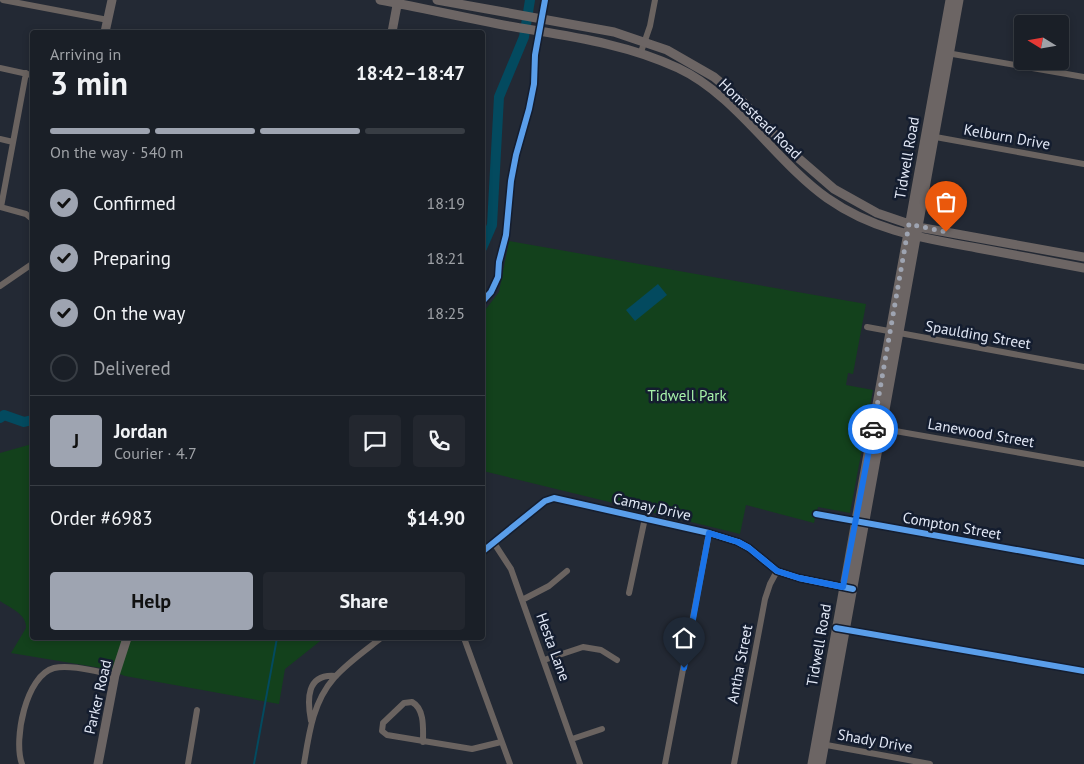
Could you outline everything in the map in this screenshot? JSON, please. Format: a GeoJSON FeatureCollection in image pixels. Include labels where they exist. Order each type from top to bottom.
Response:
{"type":"FeatureCollection","features":[{"type":"Feature","properties":{"kind":"main road","name":"Homestead Road"},"geometry":{"type":"LineString","coordinates":[[380,0],[611,44],[641,52],[680,69],[707,86],[731,107],[796,173],[828,199],[870,223],[912,236],[1080,267]]}},
{"type":"Feature","properties":{"kind":"main road","name":"Homestead Road"},"geometry":{"type":"LineString","coordinates":[[436,0],[614,32],[644,41],[679,56],[714,77],[739,98],[797,157],[834,188],[877,214],[914,225],[1080,256]]}},
{"type":"Feature","properties":{"kind":"main road","name":"Tidwell Road"},"geometry":{"type":"LineString","coordinates":[[945,53],[950,0]]}},
{"type":"Feature","properties":{"kind":"main road","name":"Tidwell Road"},"geometry":{"type":"LineString","coordinates":[[821,764],[820,744],[843,587],[873,427],[894,332],[945,53],[959,0]]}},
{"type":"Feature","properties":{"kind":"main road"},"geometry":{"type":"LineString","coordinates":[[106,30],[111,2]]}},
{"type":"Feature","properties":{"kind":"main road"},"geometry":{"type":"LineString","coordinates":[[392,30],[398,2]]}},
{"type":"Feature","properties":{"kind":"main road"},"geometry":{"type":"LineString","coordinates":[[484,21],[487,9]]}},
{"type":"Feature","properties":{"kind":"main road"},"geometry":{"type":"LineString","coordinates":[[565,36],[567,24]]}},
{"type":"Feature","properties":{"kind":"main road"},"geometry":{"type":"LineString","coordinates":[[707,86],[714,77]]}},
{"type":"Feature","properties":{"kind":"main road"},"geometry":{"type":"LineString","coordinates":[[764,141],[772,132]]}},
{"type":"Feature","properties":{"kind":"main road"},"geometry":{"type":"LineString","coordinates":[[994,251],[996,241]]}},
{"type":"Feature","properties":{"kind":"main road"},"geometry":{"type":"LineString","coordinates":[[1080,256],[1080,267]]}},
{"type":"Feature","properties":{"kind":"main road","name":"Tidwell Road"},"geometry":{"type":"LineString","coordinates":[[812,764],[820,744],[846,630],[883,429],[894,332]]}},
{"type":"Feature","properties":{"kind":"main road","name":"Parker Road"},"geometry":{"type":"LineString","coordinates":[[98,764],[115,675],[126,640]]}},
{"type":"Feature","properties":{"kind":"street"},"geometry":{"type":"LineString","coordinates":[[3,0],[108,20]]}},
{"type":"Feature","properties":{"kind":"street"},"geometry":{"type":"LineString","coordinates":[[641,52],[650,26],[655,0]]}},
{"type":"Feature","properties":{"kind":"street"},"geometry":{"type":"LineString","coordinates":[[945,53],[1084,77]]}},
{"type":"Feature","properties":{"kind":"street"},"geometry":{"type":"LineString","coordinates":[[0,68],[29,74],[0,207],[30,217]]}},
{"type":"Feature","properties":{"kind":"street","name":"Kelburn Drive"},"geometry":{"type":"LineString","coordinates":[[930,136],[1084,164]]}},
{"type":"Feature","properties":{"kind":"street"},"geometry":{"type":"LineString","coordinates":[[0,139],[13,142]]}},
{"type":"Feature","properties":{"kind":"street"},"geometry":{"type":"LineString","coordinates":[[0,286],[30,265]]}},
{"type":"Feature","properties":{"kind":"street","name":"Spaulding Street"},"geometry":{"type":"LineString","coordinates":[[867,328],[1084,367]]}},
{"type":"Feature","properties":{"kind":"street","name":"Lanewood Street"},"geometry":{"type":"LineString","coordinates":[[873,427],[1084,464]]}},
{"type":"Feature","properties":{"kind":"street","name":"Camay Drive"},"geometry":{"type":"LineString","coordinates":[[485,550],[545,501],[554,498],[709,533],[738,542],[749,548],[777,571],[799,578],[853,589]]}},
{"type":"Feature","properties":{"kind":"street","name":"Compton Street"},"geometry":{"type":"LineString","coordinates":[[816,514],[1084,562]]}},
{"type":"Feature","properties":{"kind":"street"},"geometry":{"type":"LineString","coordinates":[[629,593],[645,518]]}},
{"type":"Feature","properties":{"kind":"street"},"geometry":{"type":"LineString","coordinates":[[666,764],[709,533]]}},
{"type":"Feature","properties":{"kind":"street","name":"Hesta Lane"},"geometry":{"type":"LineString","coordinates":[[494,543],[511,569],[580,764]]}},
{"type":"Feature","properties":{"kind":"street"},"geometry":{"type":"LineString","coordinates":[[522,600],[549,586],[567,571]]}},
{"type":"Feature","properties":{"kind":"street","name":"Antha Street"},"geometry":{"type":"LineString","coordinates":[[734,764],[765,599],[777,571]]}},
{"type":"Feature","properties":{"kind":"street"},"geometry":{"type":"LineString","coordinates":[[836,628],[1084,672]]}},
{"type":"Feature","properties":{"kind":"street"},"geometry":{"type":"LineString","coordinates":[[304,764],[312,723],[321,696],[336,676],[379,640]]}},
{"type":"Feature","properties":{"kind":"street"},"geometry":{"type":"LineString","coordinates":[[465,640],[510,764]]}},
{"type":"Feature","properties":{"kind":"street"},"geometry":{"type":"LineString","coordinates":[[544,660],[583,647],[601,650],[618,660]]}},
{"type":"Feature","properties":{"kind":"street"},"geometry":{"type":"LineString","coordinates":[[21,762],[21,730],[28,698],[36,683],[45,672],[63,666],[115,675]]}},
{"type":"Feature","properties":{"kind":"street"},"geometry":{"type":"LineString","coordinates":[[312,723],[308,706],[308,696],[311,688],[322,677],[336,676]]}},
{"type":"Feature","properties":{"kind":"street"},"geometry":{"type":"LineString","coordinates":[[424,742],[421,712],[412,702],[404,703],[383,723],[384,734],[424,742],[472,750],[501,742]]}},
{"type":"Feature","properties":{"kind":"street"},"geometry":{"type":"LineString","coordinates":[[188,764],[197,710]]}},
{"type":"Feature","properties":{"kind":"street"},"geometry":{"type":"LineString","coordinates":[[572,739],[602,729]]}},
{"type":"Feature","properties":{"kind":"street","name":"Shady Drive"},"geometry":{"type":"LineString","coordinates":[[820,744],[930,764]]}},
{"type":"Feature","properties":{"kind":"green space","name":"Tidwell Park"},"geometry":{"type":"Polygon","coordinates":[[[509,241],[866,304],[853,374],[848,373],[846,385],[873,390],[850,513],[818,507],[814,523],[746,505],[740,534],[485,471],[485,310],[499,292],[509,241]]]}},
{"type":"Feature","properties":{"kind":"green space"},"geometry":{"type":"Polygon","coordinates":[[[30,445],[30,640],[321,640],[285,669],[279,704],[125,676],[107,669],[11,653],[26,628],[26,623],[21,615],[0,601],[0,453],[30,445]]]}},
{"type":"Feature","properties":{"kind":"water"},"geometry":{"type":"Polygon","coordinates":[[[658,284],[667,295],[635,321],[626,310],[658,284]]]}},
{"type":"Feature","properties":{"kind":"waterway"},"geometry":{"type":"LineString","coordinates":[[485,241],[492,225],[499,97],[524,37],[530,0]]}},
{"type":"Feature","properties":{"kind":"waterway"},"geometry":{"type":"LineString","coordinates":[[0,418],[4,415],[24,422],[30,420]]}},
{"type":"Feature","properties":{"kind":"waterway"},"geometry":{"type":"LineString","coordinates":[[254,764],[277,640]]}},
{"type":"Feature","properties":{"kind":"cycle path"},"geometry":{"type":"LineString","coordinates":[[485,299],[491,292],[498,277],[499,262],[506,235],[511,181],[534,84],[535,55],[545,0]]}},
{"type":"Feature","properties":{"kind":"cycle path"},"geometry":{"type":"LineString","coordinates":[[485,550],[545,501],[554,498],[709,533],[738,542],[749,548],[777,571],[799,578],[853,589]]}},
{"type":"Feature","properties":{"kind":"cycle path"},"geometry":{"type":"LineString","coordinates":[[816,514],[1084,562]]}},
{"type":"Feature","properties":{"kind":"cycle path"},"geometry":{"type":"LineString","coordinates":[[836,628],[1084,671]]}},
{"type":"Feature","properties":{"kind":"way so far"},"geometry":{"type":"LineString","coordinates":[[873,429],[909,224],[946,232]]}},
{"type":"Feature","properties":{"kind":"route"},"geometry":{"type":"LineString","coordinates":[[684,668],[709,533],[738,542],[749,548],[777,571],[799,578],[843,587],[873,429]]}}]}
